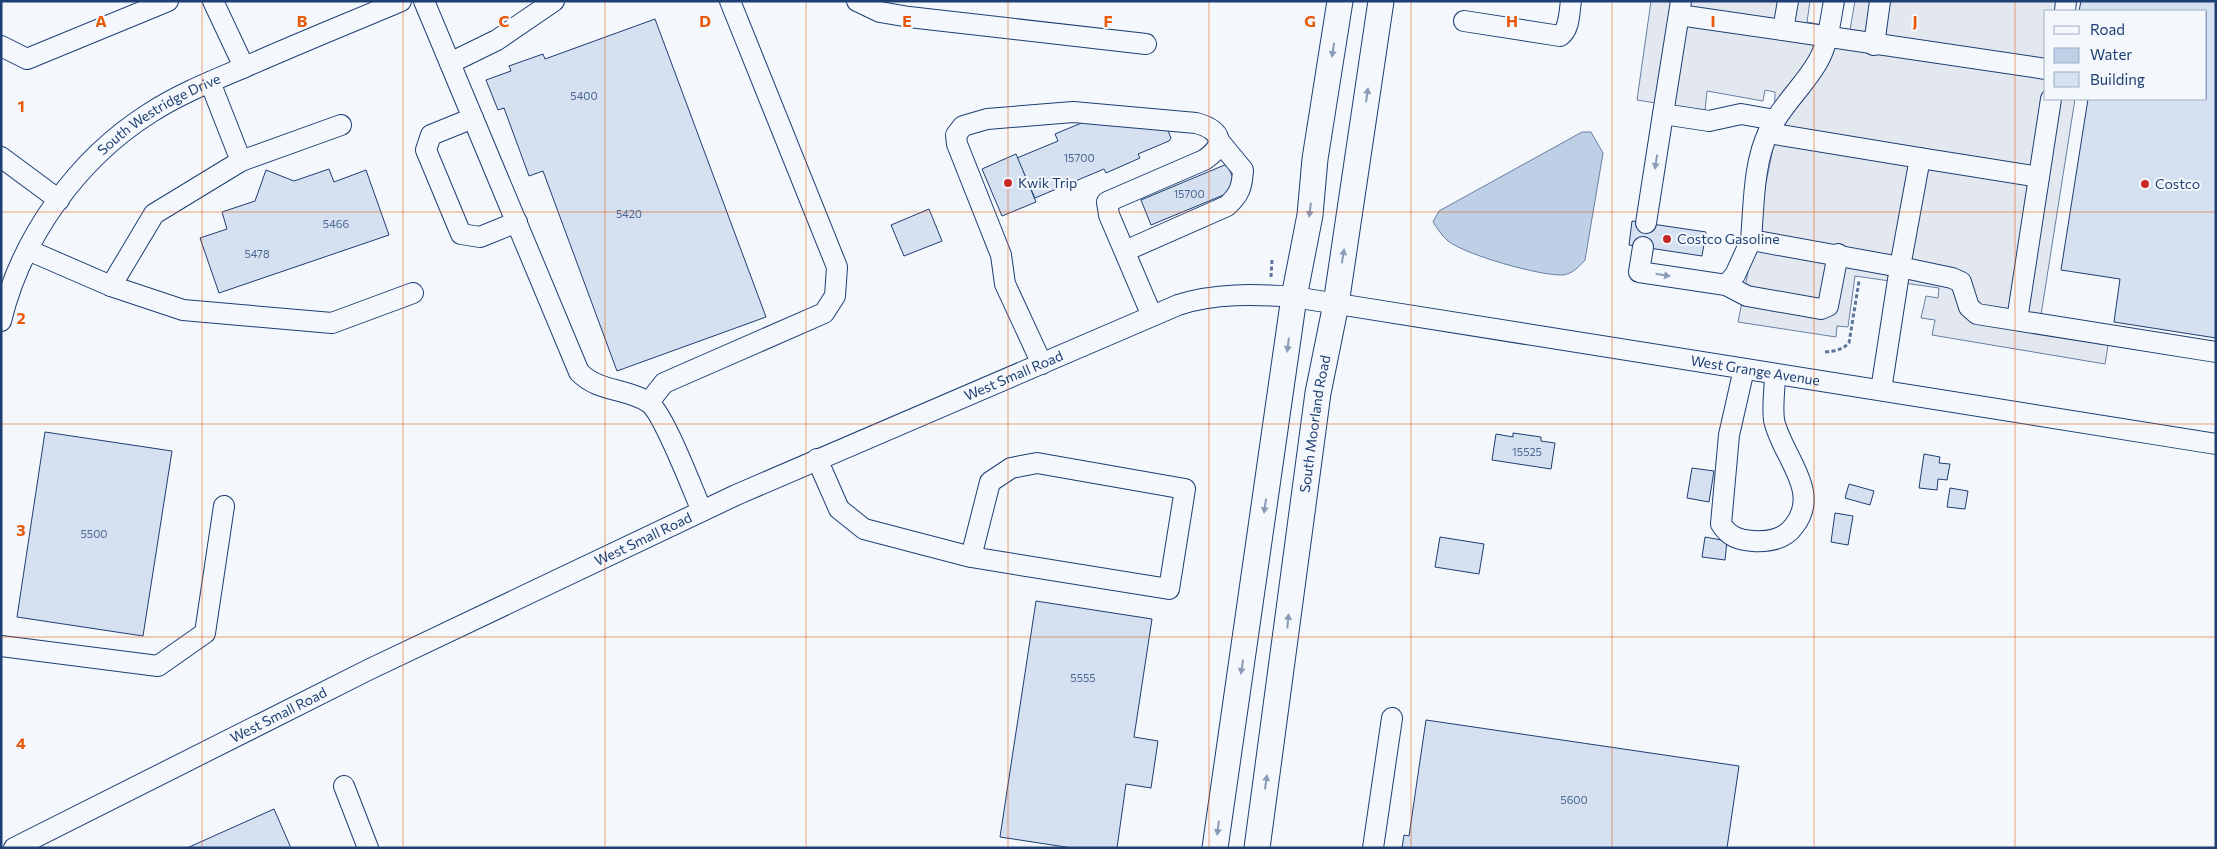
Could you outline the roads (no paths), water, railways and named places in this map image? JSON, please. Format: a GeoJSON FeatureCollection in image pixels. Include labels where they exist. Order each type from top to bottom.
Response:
{"type":"FeatureCollection","features":[{"type":"Feature","properties":{"kind":"main road"},"geometry":{"type":"LineString","coordinates":[[1215,848],[1294,297],[1310,215],[1315,160],[1340,1]]}},
{"type":"Feature","properties":{"kind":"main road","name":"South Moorland Road"},"geometry":{"type":"LineString","coordinates":[[1257,848],[1284,660],[1296,540],[1318,393],[1336,304],[1381,1]]}},
{"type":"Feature","properties":{"kind":"street"},"geometry":{"type":"LineString","coordinates":[[1,46],[27,59],[168,1]]}},
{"type":"Feature","properties":{"kind":"street"},"geometry":{"type":"LineString","coordinates":[[213,1],[244,67]]}},
{"type":"Feature","properties":{"kind":"street","name":"South Westridge Drive"},"geometry":{"type":"LineString","coordinates":[[1,320],[6,291],[40,227],[58,200],[98,154],[132,126],[188,92],[401,1]]}},
{"type":"Feature","properties":{"kind":"street"},"geometry":{"type":"LineString","coordinates":[[424,1],[579,372],[588,382],[649,402],[662,422],[702,511]]}},
{"type":"Feature","properties":{"kind":"street"},"geometry":{"type":"LineString","coordinates":[[450,63],[497,40],[554,1]]}},
{"type":"Feature","properties":{"kind":"street"},"geometry":{"type":"LineString","coordinates":[[649,402],[664,383],[824,313],[835,296],[837,267],[730,1]]}},
{"type":"Feature","properties":{"kind":"street"},"geometry":{"type":"LineString","coordinates":[[857,1],[880,12],[909,17],[1146,44]]}},
{"type":"Feature","properties":{"kind":"street"},"geometry":{"type":"LineString","coordinates":[[1464,22],[1560,36],[1568,26],[1571,1]]}},
{"type":"Feature","properties":{"kind":"street"},"geometry":{"type":"LineString","coordinates":[[1783,30],[1788,1]]}},
{"type":"Feature","properties":{"kind":"street"},"geometry":{"type":"LineString","coordinates":[[1726,285],[1735,275],[1751,240],[1760,161],[1771,126],[1817,64],[1828,36],[1834,1]]}},
{"type":"Feature","properties":{"kind":"street"},"geometry":{"type":"LineString","coordinates":[[1874,45],[1880,1]]}},
{"type":"Feature","properties":{"kind":"street"},"geometry":{"type":"LineString","coordinates":[[1646,223],[1680,8],[1783,30],[2044,69]]}},
{"type":"Feature","properties":{"kind":"street"},"geometry":{"type":"LineString","coordinates":[[210,82],[241,162]]}},
{"type":"Feature","properties":{"kind":"street"},"geometry":{"type":"LineString","coordinates":[[2017,320],[2051,100]]}},
{"type":"Feature","properties":{"kind":"street"},"geometry":{"type":"LineString","coordinates":[[1042,364],[1005,284],[1001,255],[957,144],[956,135],[963,126],[987,119],[1073,112],[1196,123],[1208,126],[1243,170],[1242,189],[1238,196],[1227,206],[1125,252]]}},
{"type":"Feature","properties":{"kind":"street"},"geometry":{"type":"LineString","coordinates":[[1664,114],[1709,121],[1741,114],[1771,126],[1920,158],[2040,177]]}},
{"type":"Feature","properties":{"kind":"street"},"geometry":{"type":"LineString","coordinates":[[473,118],[431,135],[426,150],[461,234],[480,237],[517,222]]}},
{"type":"Feature","properties":{"kind":"street"},"geometry":{"type":"LineString","coordinates":[[111,286],[154,214],[241,162],[341,125]]}},
{"type":"Feature","properties":{"kind":"street"},"geometry":{"type":"LineString","coordinates":[[1152,316],[1109,215],[1107,202],[1204,160],[1214,153],[1219,141]]}},
{"type":"Feature","properties":{"kind":"street"},"geometry":{"type":"LineString","coordinates":[[1,157],[58,200]]}},
{"type":"Feature","properties":{"kind":"street"},"geometry":{"type":"LineString","coordinates":[[1881,390],[1900,267],[1920,158]]}},
{"type":"Feature","properties":{"kind":"street"},"geometry":{"type":"LineString","coordinates":[[1751,240],[1838,254],[1861,261],[1957,279],[1964,286],[1968,304],[1974,312],[2216,352]]}},
{"type":"Feature","properties":{"kind":"street"},"geometry":{"type":"LineString","coordinates":[[1643,247],[1639,272],[1726,285],[1748,296],[1821,309],[1828,306],[1838,254]]}},
{"type":"Feature","properties":{"kind":"street"},"geometry":{"type":"LineString","coordinates":[[28,250],[111,286],[183,310],[332,323],[413,293]]}},
{"type":"Feature","properties":{"kind":"street","name":"West Small Road"},"geometry":{"type":"LineString","coordinates":[[14,848],[368,670],[702,511],[817,459],[1189,301],[1210,297],[1269,295],[1294,297]]}},
{"type":"Feature","properties":{"kind":"street","name":"West Grange Avenue"},"geometry":{"type":"LineString","coordinates":[[1294,297],[2216,444]]}},
{"type":"Feature","properties":{"kind":"street"},"geometry":{"type":"LineString","coordinates":[[1744,369],[1729,435],[1721,524],[1726,532],[1735,538],[1750,541],[1773,540],[1791,531],[1800,519],[1803,504],[1803,487],[1781,440],[1774,419],[1775,374]]}},
{"type":"Feature","properties":{"kind":"street"},"geometry":{"type":"LineString","coordinates":[[817,459],[839,509],[864,529],[971,557],[1169,589],[1185,489],[1037,462],[1011,468],[990,482],[971,557]]}},
{"type":"Feature","properties":{"kind":"street"},"geometry":{"type":"LineString","coordinates":[[1,646],[158,666],[206,633],[224,506]]}},
{"type":"Feature","properties":{"kind":"street"},"geometry":{"type":"LineString","coordinates":[[1373,848],[1392,718]]}},
{"type":"Feature","properties":{"kind":"street"},"geometry":{"type":"LineString","coordinates":[[344,786],[368,848]]}},
{"type":"Feature","properties":{"kind":"water"},"geometry":{"type":"Polygon","coordinates":[[[1582,132],[1591,132],[1603,153],[1585,260],[1573,271],[1563,275],[1538,272],[1486,258],[1457,247],[1448,241],[1433,222],[1439,211],[1582,132]]]}},
{"type":"Feature","properties":{"kind":"place","name":"Kwik Trip"},"geometry":{"type":"Point","coordinates":[1008,183]}},
{"type":"Feature","properties":{"kind":"place","name":"Costco"},"geometry":{"type":"Point","coordinates":[2145,184]}},
{"type":"Feature","properties":{"kind":"place","name":"Costco Gasoline"},"geometry":{"type":"Point","coordinates":[1667,239]}}]}
